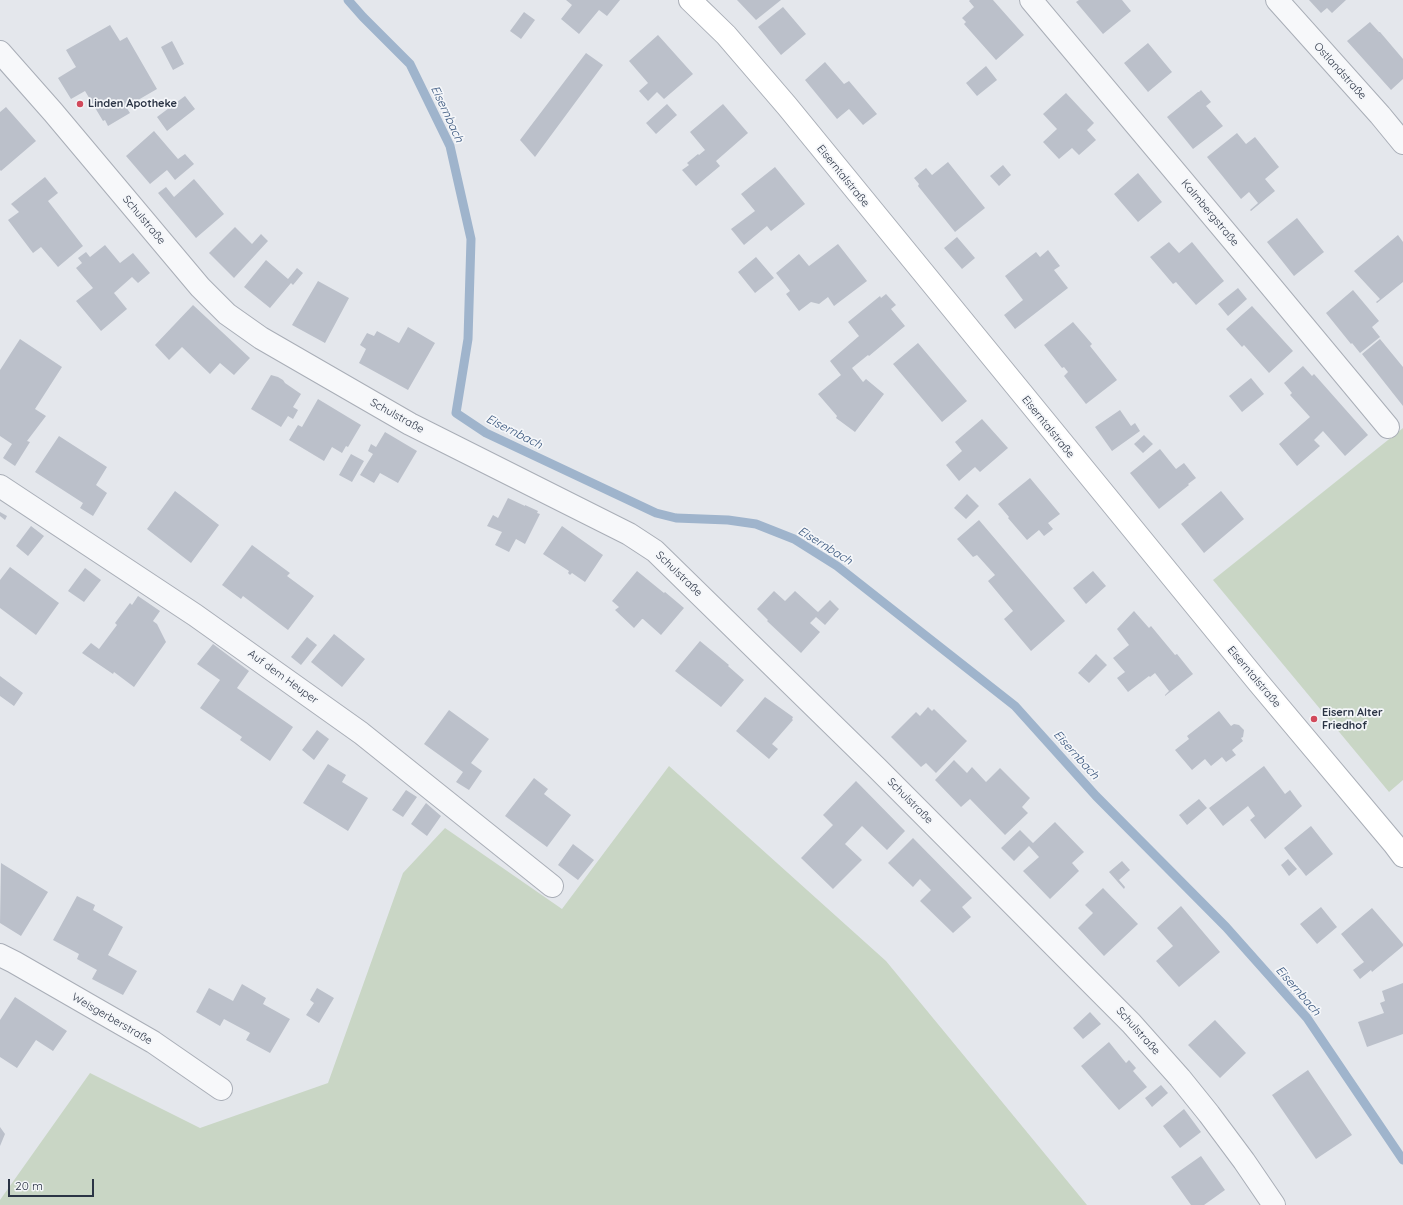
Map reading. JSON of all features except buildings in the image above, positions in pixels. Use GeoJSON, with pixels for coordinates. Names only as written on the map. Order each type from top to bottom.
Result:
{"type":"FeatureCollection","features":[{"type":"Feature","properties":{"kind":"main road","name":"Eiserntalstraße"},"geometry":{"type":"LineString","coordinates":[[690,0],[726,35],[792,113],[1258,682],[1403,856]]}},
{"type":"Feature","properties":{"kind":"street","name":"Kalmbergstraße"},"geometry":{"type":"LineString","coordinates":[[1031,0],[1235,242],[1388,427]]}},
{"type":"Feature","properties":{"kind":"street","name":"Ostlandstraße"},"geometry":{"type":"LineString","coordinates":[[1277,0],[1380,115],[1403,143]]}},
{"type":"Feature","properties":{"kind":"street","name":"Schulstraße"},"geometry":{"type":"LineString","coordinates":[[0,52],[53,112],[200,287],[227,314],[261,338],[410,424],[629,534],[655,551],[883,774],[1131,1023],[1180,1078],[1209,1114],[1274,1205]]}},
{"type":"Feature","properties":{"kind":"street","name":"Auf dem Heuper"},"geometry":{"type":"LineString","coordinates":[[0,486],[196,614],[361,733],[552,886]]}},
{"type":"Feature","properties":{"kind":"street","name":"Weisgerberstraße"},"geometry":{"type":"LineString","coordinates":[[0,955],[153,1042],[221,1089]]}},
{"type":"Feature","properties":{"kind":"green space"},"geometry":{"type":"Polygon","coordinates":[[[1403,428],[1403,780],[1389,792],[1213,580],[1403,428]]]}},
{"type":"Feature","properties":{"kind":"green space"},"geometry":{"type":"Polygon","coordinates":[[[669,766],[886,961],[1087,1205],[0,1205],[0,1200],[90,1073],[200,1128],[328,1083],[403,873],[445,828],[562,909],[669,766]]]}},
{"type":"Feature","properties":{"kind":"waterway","name":"Eisernbach"},"geometry":{"type":"LineString","coordinates":[[348,0],[410,64],[450,146],[471,239],[468,339],[456,413],[486,433],[656,513],[676,518],[728,520],[756,524],[794,539],[837,566],[1015,706],[1096,796],[1226,927],[1307,1018],[1403,1160]]}},
{"type":"Feature","properties":{"kind":"place","name":"Linden Apotheke"},"geometry":{"type":"Point","coordinates":[80,104]}},
{"type":"Feature","properties":{"kind":"place","name":"Eisern Alter Friedhof"},"geometry":{"type":"Point","coordinates":[1314,719]}}]}
